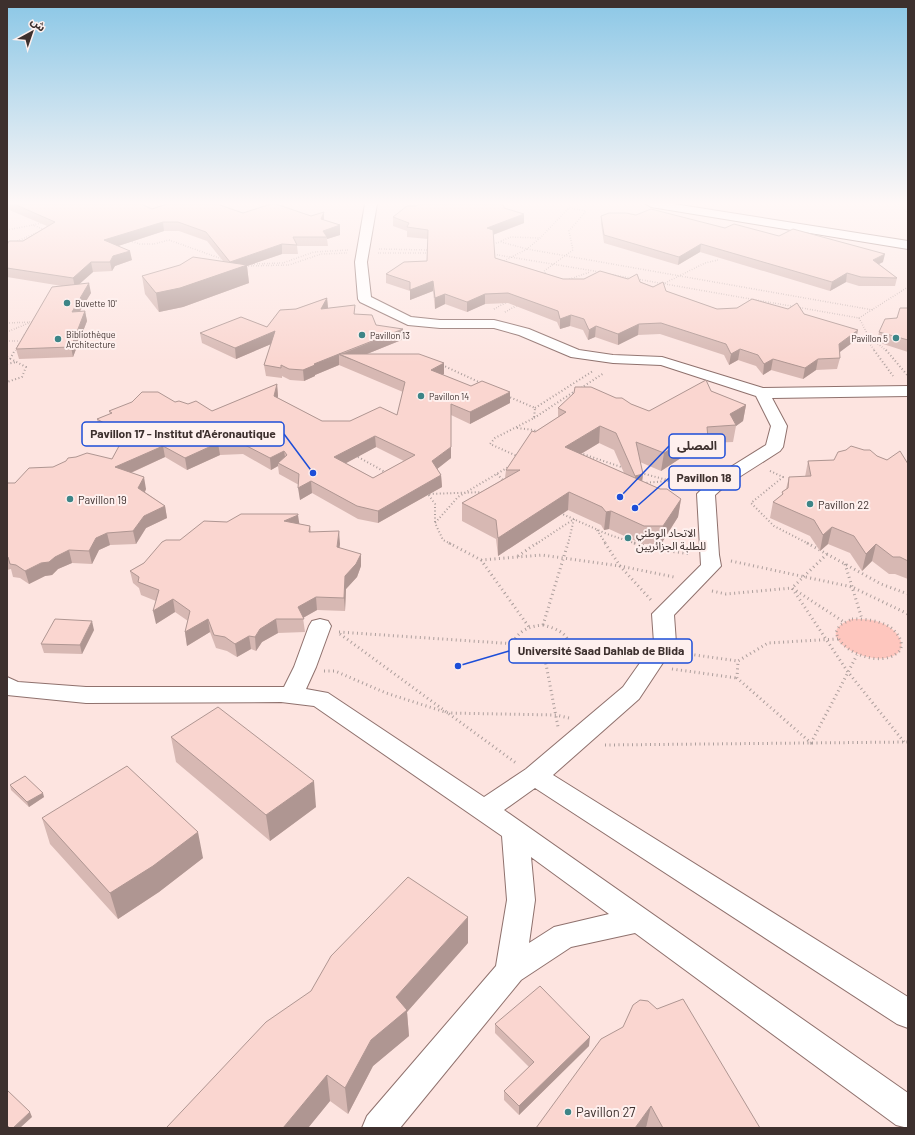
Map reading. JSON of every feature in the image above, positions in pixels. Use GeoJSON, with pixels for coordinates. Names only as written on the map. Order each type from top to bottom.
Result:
{"type":"FeatureCollection","features":[{"type":"Feature","properties":{"kind":"street"},"geometry":{"type":"LineString","coordinates":[[362,257],[361,262],[365,299],[408,320],[440,324],[494,324],[524,332],[576,354],[619,359],[662,361],[762,393],[906,391]]}},
{"type":"Feature","properties":{"kind":"street"},"geometry":{"type":"LineString","coordinates":[[485,810],[535,776],[631,693],[665,643],[663,614],[711,566],[709,555],[706,494],[719,482],[774,447],[779,426],[762,393]]}},
{"type":"Feature","properties":{"kind":"street"},"geometry":{"type":"LineString","coordinates":[[292,696],[305,667],[320,626]]}},
{"type":"Feature","properties":{"kind":"street"},"geometry":{"type":"LineString","coordinates":[[7,685],[13,689],[86,695],[281,694],[320,699],[515,831],[908,1113]]}},
{"type":"Feature","properties":{"kind":"street"},"geometry":{"type":"LineString","coordinates":[[535,776],[908,1014]]}},
{"type":"Feature","properties":{"kind":"street"},"geometry":{"type":"LineString","coordinates":[[510,970],[521,900],[515,831]]}},
{"type":"Feature","properties":{"kind":"street"},"geometry":{"type":"LineString","coordinates":[[379,1128],[510,970],[564,936],[639,920]]}},
{"type":"Feature","properties":{"kind":"path"},"geometry":{"type":"LineString","coordinates":[[216,257],[229,259]]}},
{"type":"Feature","properties":{"kind":"path"},"geometry":{"type":"LineString","coordinates":[[245,262],[250,264],[283,263],[300,257]]}},
{"type":"Feature","properties":{"kind":"path"},"geometry":{"type":"LineString","coordinates":[[500,263],[510,257],[859,318],[908,287]]}},
{"type":"Feature","properties":{"kind":"path"},"geometry":{"type":"LineString","coordinates":[[548,280],[544,271],[552,264],[564,257]]}},
{"type":"Feature","properties":{"kind":"path"},"geometry":{"type":"LineString","coordinates":[[572,257],[873,310]]}},
{"type":"Feature","properties":{"kind":"path"},"geometry":{"type":"LineString","coordinates":[[658,286],[705,263],[718,260]]}},
{"type":"Feature","properties":{"kind":"path"},"geometry":{"type":"LineString","coordinates":[[564,281],[592,271]]}},
{"type":"Feature","properties":{"kind":"path"},"geometry":{"type":"LineString","coordinates":[[859,318],[868,337],[869,343],[906,391]]}},
{"type":"Feature","properties":{"kind":"path"},"geometry":{"type":"LineString","coordinates":[[7,323],[32,322]]}},
{"type":"Feature","properties":{"kind":"path"},"geometry":{"type":"LineString","coordinates":[[7,332],[32,322]]}},
{"type":"Feature","properties":{"kind":"path"},"geometry":{"type":"LineString","coordinates":[[10,359],[32,322]]}},
{"type":"Feature","properties":{"kind":"path"},"geometry":{"type":"LineString","coordinates":[[868,337],[883,346],[908,376]]}},
{"type":"Feature","properties":{"kind":"path"},"geometry":{"type":"LineString","coordinates":[[7,341],[20,341]]}},
{"type":"Feature","properties":{"kind":"path"},"geometry":{"type":"LineString","coordinates":[[7,358],[26,367],[22,377],[7,382]]}},
{"type":"Feature","properties":{"kind":"path"},"geometry":{"type":"LineString","coordinates":[[535,408],[619,359]]}},
{"type":"Feature","properties":{"kind":"path"},"geometry":{"type":"LineString","coordinates":[[522,458],[490,444],[495,438],[534,418],[619,359]]}},
{"type":"Feature","properties":{"kind":"path"},"geometry":{"type":"LineString","coordinates":[[7,364],[16,362]]}},
{"type":"Feature","properties":{"kind":"path"},"geometry":{"type":"LineString","coordinates":[[442,365],[485,385]]}},
{"type":"Feature","properties":{"kind":"path"},"geometry":{"type":"LineString","coordinates":[[506,395],[535,408]]}},
{"type":"Feature","properties":{"kind":"path"},"geometry":{"type":"LineString","coordinates":[[534,418],[535,408]]}},
{"type":"Feature","properties":{"kind":"path"},"geometry":{"type":"LineString","coordinates":[[516,428],[534,430],[539,433]]}},
{"type":"Feature","properties":{"kind":"path"},"geometry":{"type":"LineString","coordinates":[[577,452],[625,469]]}},
{"type":"Feature","properties":{"kind":"path"},"geometry":{"type":"LineString","coordinates":[[358,457],[390,474]]}},
{"type":"Feature","properties":{"kind":"path"},"geometry":{"type":"LineString","coordinates":[[602,461],[607,466]]}},
{"type":"Feature","properties":{"kind":"path"},"geometry":{"type":"LineString","coordinates":[[435,523],[458,497],[516,462]]}},
{"type":"Feature","properties":{"kind":"path"},"geometry":{"type":"LineString","coordinates":[[751,462],[783,477],[751,503],[774,526],[845,563],[881,584],[908,594]]}},
{"type":"Feature","properties":{"kind":"path"},"geometry":{"type":"LineString","coordinates":[[640,473],[671,481]]}},
{"type":"Feature","properties":{"kind":"path"},"geometry":{"type":"LineString","coordinates":[[497,474],[507,485]]}},
{"type":"Feature","properties":{"kind":"path"},"geometry":{"type":"LineString","coordinates":[[636,483],[671,481],[719,482]]}},
{"type":"Feature","properties":{"kind":"path"},"geometry":{"type":"LineString","coordinates":[[489,492],[428,494],[435,504],[435,523],[443,540],[481,560],[529,627]]}},
{"type":"Feature","properties":{"kind":"path"},"geometry":{"type":"LineString","coordinates":[[560,513],[640,547],[674,553],[709,555],[744,565],[852,587],[908,614]]}},
{"type":"Feature","properties":{"kind":"path"},"geometry":{"type":"LineString","coordinates":[[517,557],[580,515]]}},
{"type":"Feature","properties":{"kind":"path"},"geometry":{"type":"LineString","coordinates":[[543,625],[564,558],[574,519]]}},
{"type":"Feature","properties":{"kind":"path"},"geometry":{"type":"LineString","coordinates":[[597,530],[620,566],[663,614]]}},
{"type":"Feature","properties":{"kind":"path"},"geometry":{"type":"LineString","coordinates":[[481,560],[542,555],[564,558],[620,566],[726,594],[792,588],[827,554]]}},
{"type":"Feature","properties":{"kind":"path"},"geometry":{"type":"LineString","coordinates":[[845,563],[862,619]]}},
{"type":"Feature","properties":{"kind":"path"},"geometry":{"type":"LineString","coordinates":[[792,588],[844,622]]}},
{"type":"Feature","properties":{"kind":"path"},"geometry":{"type":"LineString","coordinates":[[792,588],[848,672],[906,742]]}},
{"type":"Feature","properties":{"kind":"path"},"geometry":{"type":"LineString","coordinates":[[852,619],[862,619],[883,623],[892,629],[899,635],[902,642],[902,649],[897,654],[889,658],[879,659],[857,655],[844,647],[838,639],[836,631],[839,626],[852,619]]}},
{"type":"Feature","properties":{"kind":"path"},"geometry":{"type":"LineString","coordinates":[[543,625],[559,630],[567,639],[568,645],[566,650],[560,655],[545,659],[529,656],[523,653],[516,644],[515,639],[518,634],[529,627],[543,625]]}},
{"type":"Feature","properties":{"kind":"path"},"geometry":{"type":"LineString","coordinates":[[516,644],[337,632],[535,776]]}},
{"type":"Feature","properties":{"kind":"path"},"geometry":{"type":"LineString","coordinates":[[654,658],[738,661],[768,643],[838,639]]}},
{"type":"Feature","properties":{"kind":"path"},"geometry":{"type":"LineString","coordinates":[[568,645],[654,658],[737,678],[810,743]]}},
{"type":"Feature","properties":{"kind":"path"},"geometry":{"type":"LineString","coordinates":[[810,743],[857,655]]}},
{"type":"Feature","properties":{"kind":"path"},"geometry":{"type":"LineString","coordinates":[[545,659],[556,715],[567,748],[906,742]]}},
{"type":"Feature","properties":{"kind":"path"},"geometry":{"type":"LineString","coordinates":[[737,678],[738,661]]}},
{"type":"Feature","properties":{"kind":"path"},"geometry":{"type":"LineString","coordinates":[[305,667],[327,672],[335,671],[386,693],[448,713],[556,715],[595,724]]}},
{"type":"Feature","properties":{"kind":"shaded area"},"geometry":{"type":"Polygon","coordinates":[[[7,257],[908,257],[908,1128],[7,1128],[7,257]]]}},
{"type":"Feature","properties":{"kind":"shaded area"},"geometry":{"type":"Polygon","coordinates":[[[852,619],[874,621],[889,627],[899,637],[901,642],[899,652],[894,656],[875,658],[863,656],[843,646],[837,639],[836,632],[840,625],[852,619]]]}},
{"type":"Feature","properties":{"kind":"building"},"geometry":{"type":"Polygon","coordinates":[[[7,257],[113,257],[110,262],[91,262],[73,278],[7,268],[7,257]]]}},
{"type":"Feature","properties":{"kind":"building"},"geometry":{"type":"Polygon","coordinates":[[[193,257],[247,265],[180,288],[156,293],[142,276],[180,265],[193,257]]]}},
{"type":"Feature","properties":{"kind":"building"},"geometry":{"type":"Polygon","coordinates":[[[226,257],[245,257],[230,262],[226,257]]]}},
{"type":"Feature","properties":{"kind":"building"},"geometry":{"type":"Polygon","coordinates":[[[427,257],[495,257],[563,279],[584,279],[600,271],[628,279],[637,274],[640,282],[653,287],[663,282],[666,291],[717,309],[737,308],[752,299],[788,309],[797,303],[804,314],[858,330],[839,344],[840,358],[818,359],[805,368],[773,359],[764,364],[758,355],[740,349],[731,354],[726,344],[661,323],[639,324],[618,334],[596,326],[589,330],[584,319],[571,315],[560,319],[558,311],[508,293],[485,294],[467,302],[445,294],[435,298],[433,281],[410,290],[410,282],[386,274],[404,262],[427,261],[427,257]]]}},
{"type":"Feature","properties":{"kind":"building"},"geometry":{"type":"Polygon","coordinates":[[[746,257],[879,257],[873,260],[897,278],[861,277],[847,273],[832,282],[746,257]]]}},
{"type":"Feature","properties":{"kind":"building"},"geometry":{"type":"Polygon","coordinates":[[[89,283],[72,312],[85,311],[71,347],[16,349],[52,287],[89,283]]]}},
{"type":"Feature","properties":{"kind":"building"},"geometry":{"type":"Polygon","coordinates":[[[327,298],[321,309],[355,305],[354,314],[372,315],[376,325],[403,329],[314,364],[315,365],[303,370],[289,369],[281,365],[281,368],[264,365],[275,331],[235,348],[200,333],[241,317],[267,327],[280,310],[296,309],[327,298]]]}},
{"type":"Feature","properties":{"kind":"building"},"geometry":{"type":"Polygon","coordinates":[[[900,308],[908,308],[908,340],[879,332],[885,319],[897,318],[900,308]]]}},
{"type":"Feature","properties":{"kind":"building"},"geometry":{"type":"Polygon","coordinates":[[[339,354],[419,354],[444,363],[431,370],[471,386],[482,381],[510,392],[470,412],[451,404],[451,447],[432,461],[441,475],[378,511],[357,506],[311,481],[298,488],[299,474],[278,463],[287,455],[284,451],[270,458],[241,443],[218,443],[185,458],[163,446],[115,467],[144,477],[138,488],[165,506],[144,516],[133,531],[107,533],[96,538],[89,551],[69,550],[55,557],[49,562],[41,563],[25,571],[16,565],[10,564],[7,557],[7,483],[15,483],[29,468],[53,467],[66,461],[68,458],[87,453],[112,459],[125,435],[97,419],[112,413],[109,411],[132,402],[142,392],[158,392],[175,402],[179,401],[188,404],[196,401],[212,411],[277,384],[274,396],[322,421],[350,421],[380,407],[397,415],[405,382],[339,354]],[[375,436],[334,457],[373,478],[415,455],[375,436]]]}},
{"type":"Feature","properties":{"kind":"building"},"geometry":{"type":"Polygon","coordinates":[[[706,380],[711,391],[746,405],[730,414],[736,425],[707,427],[708,438],[686,439],[664,453],[636,442],[643,474],[635,476],[616,433],[600,426],[565,447],[660,489],[667,489],[681,499],[663,526],[644,526],[611,511],[606,512],[602,507],[569,492],[498,538],[496,520],[462,503],[520,470],[506,470],[532,431],[535,432],[566,412],[558,408],[574,393],[575,387],[591,387],[616,398],[622,398],[631,404],[649,411],[706,380]]]}},
{"type":"Feature","properties":{"kind":"building"},"geometry":{"type":"Polygon","coordinates":[[[851,446],[864,450],[870,450],[877,456],[887,460],[900,451],[908,464],[908,561],[900,557],[893,557],[876,544],[866,554],[854,536],[832,527],[823,535],[814,520],[773,502],[788,488],[789,477],[811,476],[808,461],[834,460],[838,452],[846,450],[851,446]]]}},
{"type":"Feature","properties":{"kind":"building"},"geometry":{"type":"Polygon","coordinates":[[[241,514],[298,514],[284,521],[310,526],[309,532],[339,531],[337,547],[361,554],[356,564],[345,576],[344,598],[316,597],[298,607],[304,619],[276,619],[260,629],[255,637],[249,636],[235,644],[225,637],[214,635],[208,619],[185,632],[190,611],[173,599],[153,611],[159,590],[138,582],[139,577],[130,571],[144,563],[162,542],[166,540],[180,540],[204,521],[227,522],[241,514]]]}},
{"type":"Feature","properties":{"kind":"building"},"geometry":{"type":"Polygon","coordinates":[[[55,619],[92,621],[80,645],[41,644],[55,619]]]}},
{"type":"Feature","properties":{"kind":"building"},"geometry":{"type":"Polygon","coordinates":[[[218,707],[314,781],[266,815],[171,737],[218,707]]]}},
{"type":"Feature","properties":{"kind":"building"},"geometry":{"type":"Polygon","coordinates":[[[127,766],[198,832],[153,866],[110,893],[42,818],[127,766]]]}},
{"type":"Feature","properties":{"kind":"building"},"geometry":{"type":"Polygon","coordinates":[[[25,776],[43,793],[27,802],[10,785],[25,776]]]}},
{"type":"Feature","properties":{"kind":"building"},"geometry":{"type":"Polygon","coordinates":[[[408,877],[468,917],[396,997],[407,1010],[371,1040],[345,1088],[327,1075],[283,1128],[168,1128],[167,1127],[266,1022],[311,991],[331,956],[408,877]]]}},
{"type":"Feature","properties":{"kind":"building"},"geometry":{"type":"Polygon","coordinates":[[[540,986],[590,1037],[519,1106],[504,1091],[534,1062],[495,1024],[540,986]]]}},
{"type":"Feature","properties":{"kind":"building"},"geometry":{"type":"Polygon","coordinates":[[[683,999],[760,1128],[663,1128],[651,1106],[635,1128],[536,1128],[601,1039],[623,1027],[633,1005],[640,1000],[648,1001],[657,1009],[683,999]]]}},
{"type":"Feature","properties":{"kind":"building"},"geometry":{"type":"Polygon","coordinates":[[[7,1090],[30,1112],[13,1128],[10,1128],[7,1125],[7,1090]]]}},
{"type":"Feature","properties":{"kind":"place","name":"Buvette 10'"},"geometry":{"type":"Point","coordinates":[67,303]}},
{"type":"Feature","properties":{"kind":"place","name":"Pavillon 13"},"geometry":{"type":"Point","coordinates":[362,335]}},
{"type":"Feature","properties":{"kind":"place","name":"Pavillon 5"},"geometry":{"type":"Point","coordinates":[896,338]}},
{"type":"Feature","properties":{"kind":"place","name":"Bibliothèque Architecture"},"geometry":{"type":"Point","coordinates":[58,339]}},
{"type":"Feature","properties":{"kind":"place","name":"Pavillon 14"},"geometry":{"type":"Point","coordinates":[421,396]}},
{"type":"Feature","properties":{"kind":"place","name":"Pavillon 17 - Institut d'Aéronautique"},"geometry":{"type":"Point","coordinates":[313,473]}},
{"type":"Feature","properties":{"kind":"place","name":"المصلى"},"geometry":{"type":"Point","coordinates":[620,497]}},
{"type":"Feature","properties":{"kind":"place","name":"Pavillon 19"},"geometry":{"type":"Point","coordinates":[70,499]}},
{"type":"Feature","properties":{"kind":"place","name":"Pavillon 22"},"geometry":{"type":"Point","coordinates":[810,504]}},
{"type":"Feature","properties":{"kind":"place","name":"Pavillon 18"},"geometry":{"type":"Point","coordinates":[635,508]}},
{"type":"Feature","properties":{"kind":"place","name":"الاتحاد الوطني للطلبة الجزائريين"},"geometry":{"type":"Point","coordinates":[628,538]}},
{"type":"Feature","properties":{"kind":"place","name":"Université Saad Dahlab de Blida"},"geometry":{"type":"Point","coordinates":[458,666]}},
{"type":"Feature","properties":{"kind":"place","name":"Pavillon 27"},"geometry":{"type":"Point","coordinates":[568,1112]}}]}
